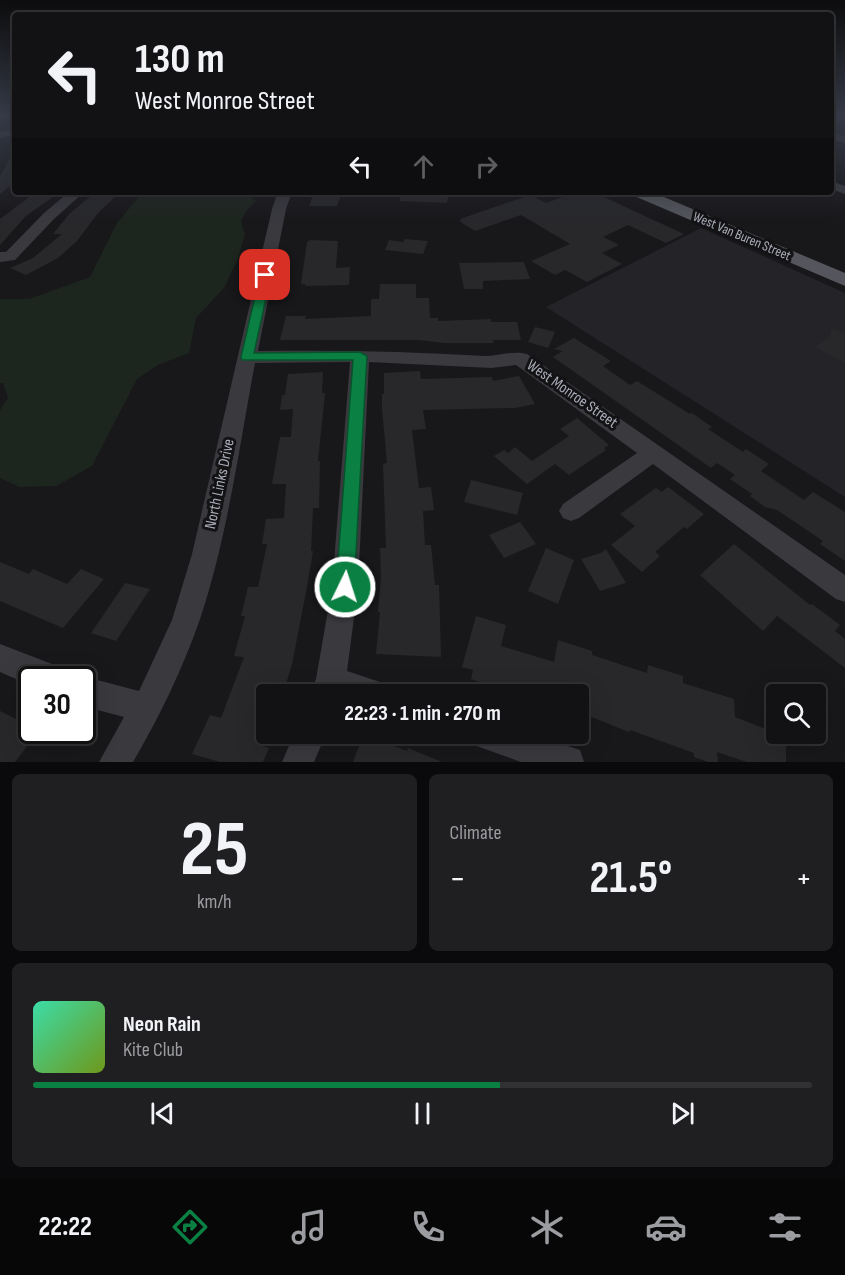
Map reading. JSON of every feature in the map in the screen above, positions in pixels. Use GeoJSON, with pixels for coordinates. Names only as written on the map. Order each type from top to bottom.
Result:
{"type":"FeatureCollection","features":[{"type":"Feature","properties":{"kind":"main road","name":"West Van Buren Street"},"geometry":{"type":"LineString","coordinates":[[645,195],[845,280]]}},
{"type":"Feature","properties":{"kind":"street"},"geometry":{"type":"LineString","coordinates":[[5,257],[74,195]]}},
{"type":"Feature","properties":{"kind":"street","name":"North Links Drive"},"geometry":{"type":"LineString","coordinates":[[115,762],[147,708],[185,622],[205,554],[279,209],[284,195]]}},
{"type":"Feature","properties":{"kind":"street"},"geometry":{"type":"LineString","coordinates":[[329,684],[345,587],[360,356]]}},
{"type":"Feature","properties":{"kind":"street","name":"West Monroe Street"},"geometry":{"type":"LineString","coordinates":[[247,357],[360,356],[491,362],[520,358],[845,590]]}},
{"type":"Feature","properties":{"kind":"street"},"geometry":{"type":"LineString","coordinates":[[571,511],[654,452]]}},
{"type":"Feature","properties":{"kind":"street"},"geometry":{"type":"LineString","coordinates":[[0,658],[20,666]]}},
{"type":"Feature","properties":{"kind":"street"},"geometry":{"type":"LineString","coordinates":[[96,695],[147,708]]}},
{"type":"Feature","properties":{"kind":"street"},"geometry":{"type":"LineString","coordinates":[[298,762],[306,744]]}},
{"type":"Feature","properties":{"kind":"street"},"geometry":{"type":"LineString","coordinates":[[515,744],[568,762]]}},
{"type":"Feature","properties":{"kind":"shaded area"},"geometry":{"type":"Polygon","coordinates":[[[140,195],[248,195],[256,201],[241,221],[245,234],[238,259],[224,288],[196,318],[189,353],[158,365],[137,379],[92,466],[56,486],[19,487],[0,478],[0,410],[8,398],[3,383],[0,383],[0,299],[29,299],[90,277],[117,223],[140,195]]]}},
{"type":"Feature","properties":{"kind":"shaded area"},"geometry":{"type":"Polygon","coordinates":[[[701,228],[845,293],[845,497],[546,307],[701,228]]]}},
{"type":"Feature","properties":{"kind":"building"},"geometry":{"type":"Polygon","coordinates":[[[12,155],[12,184],[0,194],[0,176],[12,155]]]}},
{"type":"Feature","properties":{"kind":"building"},"geometry":{"type":"Polygon","coordinates":[[[32,195],[56,195],[26,216],[0,245],[0,219],[32,195]]]}},
{"type":"Feature","properties":{"kind":"building"},"geometry":{"type":"Polygon","coordinates":[[[92,195],[117,195],[98,213],[77,241],[58,258],[26,275],[10,268],[33,258],[62,234],[53,234],[70,213],[92,195]]]}},
{"type":"Feature","properties":{"kind":"building"},"geometry":{"type":"Polygon","coordinates":[[[313,195],[341,195],[337,206],[309,206],[313,195]]]}},
{"type":"Feature","properties":{"kind":"building"},"geometry":{"type":"Polygon","coordinates":[[[400,195],[448,195],[447,203],[400,201],[400,195]]]}},
{"type":"Feature","properties":{"kind":"building"},"geometry":{"type":"Polygon","coordinates":[[[530,195],[546,203],[568,195],[600,195],[684,234],[666,243],[628,225],[603,237],[619,245],[602,253],[622,264],[587,282],[565,270],[555,275],[531,261],[570,244],[521,215],[475,231],[459,221],[530,195]]]}},
{"type":"Feature","properties":{"kind":"building"},"geometry":{"type":"Polygon","coordinates":[[[405,239],[428,241],[423,254],[385,250],[389,240],[403,242],[405,239]]]}},
{"type":"Feature","properties":{"kind":"building"},"geometry":{"type":"Polygon","coordinates":[[[311,240],[338,241],[336,268],[350,267],[349,285],[305,286],[306,284],[301,284],[307,242],[311,240]]]}},
{"type":"Feature","properties":{"kind":"building"},"geometry":{"type":"Polygon","coordinates":[[[524,262],[530,279],[483,281],[483,289],[464,289],[459,263],[524,262]]]}},
{"type":"Feature","properties":{"kind":"building"},"geometry":{"type":"Polygon","coordinates":[[[380,284],[416,284],[416,298],[429,298],[430,318],[438,318],[438,321],[491,319],[491,322],[517,322],[521,340],[493,340],[494,343],[444,343],[419,340],[280,340],[286,316],[306,316],[305,319],[371,316],[371,299],[379,299],[380,284]]]}},
{"type":"Feature","properties":{"kind":"building"},"geometry":{"type":"Polygon","coordinates":[[[535,327],[555,332],[548,348],[528,342],[535,327]]]}},
{"type":"Feature","properties":{"kind":"building"},"geometry":{"type":"Polygon","coordinates":[[[831,329],[845,333],[845,363],[815,347],[830,336],[831,329]]]}},
{"type":"Feature","properties":{"kind":"building"},"geometry":{"type":"Polygon","coordinates":[[[574,338],[611,361],[603,366],[630,385],[637,381],[690,414],[692,413],[712,427],[708,429],[743,452],[746,449],[769,464],[761,471],[804,500],[813,492],[845,512],[845,561],[820,544],[823,541],[777,510],[765,507],[750,496],[752,494],[730,479],[735,475],[717,463],[711,468],[553,357],[563,351],[554,349],[574,338]]]}},
{"type":"Feature","properties":{"kind":"building"},"geometry":{"type":"Polygon","coordinates":[[[420,371],[421,379],[492,377],[493,381],[519,376],[535,404],[515,408],[423,410],[426,429],[412,430],[419,488],[431,487],[434,510],[423,511],[425,545],[431,545],[435,585],[439,585],[441,657],[376,654],[380,612],[378,612],[381,576],[380,548],[386,548],[383,464],[387,463],[382,409],[384,373],[420,371]]]}},
{"type":"Feature","properties":{"kind":"building"},"geometry":{"type":"Polygon","coordinates":[[[323,372],[322,393],[325,393],[318,461],[320,461],[319,508],[313,508],[311,551],[313,551],[307,587],[286,684],[256,684],[256,744],[269,748],[263,762],[220,762],[192,754],[210,715],[221,718],[244,657],[234,656],[245,616],[241,616],[248,587],[258,587],[267,544],[262,544],[266,519],[284,518],[286,484],[272,484],[280,437],[291,437],[293,409],[280,410],[288,374],[323,372]]]}},
{"type":"Feature","properties":{"kind":"building"},"geometry":{"type":"Polygon","coordinates":[[[577,418],[609,445],[604,448],[606,450],[569,475],[555,464],[527,484],[494,456],[504,450],[508,453],[515,447],[532,461],[569,436],[560,429],[577,418]]]}},
{"type":"Feature","properties":{"kind":"building"},"geometry":{"type":"Polygon","coordinates":[[[471,480],[523,493],[517,515],[464,502],[471,480]]]}},
{"type":"Feature","properties":{"kind":"building"},"geometry":{"type":"Polygon","coordinates":[[[668,487],[704,514],[687,529],[684,527],[655,552],[660,556],[642,572],[611,545],[635,526],[620,514],[656,488],[662,492],[668,487]]]}},
{"type":"Feature","properties":{"kind":"building"},"geometry":{"type":"Polygon","coordinates":[[[520,522],[536,544],[504,558],[489,535],[520,522]]]}},
{"type":"Feature","properties":{"kind":"building"},"geometry":{"type":"Polygon","coordinates":[[[734,544],[810,605],[812,604],[840,625],[835,631],[845,639],[845,668],[777,616],[763,631],[700,575],[734,544]]]}},
{"type":"Feature","properties":{"kind":"building"},"geometry":{"type":"Polygon","coordinates":[[[546,548],[574,560],[558,604],[528,591],[546,548]]]}},
{"type":"Feature","properties":{"kind":"building"},"geometry":{"type":"Polygon","coordinates":[[[606,549],[626,583],[600,591],[581,559],[601,553],[606,549]]]}},
{"type":"Feature","properties":{"kind":"building"},"geometry":{"type":"Polygon","coordinates":[[[0,562],[29,574],[33,569],[67,584],[81,569],[104,579],[63,628],[0,601],[0,562]]]}},
{"type":"Feature","properties":{"kind":"building"},"geometry":{"type":"Polygon","coordinates":[[[125,583],[150,589],[116,641],[91,633],[125,583]]]}},
{"type":"Feature","properties":{"kind":"building"},"geometry":{"type":"Polygon","coordinates":[[[476,616],[506,625],[501,646],[554,662],[558,640],[592,651],[592,655],[647,673],[648,665],[683,676],[683,683],[734,699],[735,717],[766,729],[766,744],[786,744],[786,762],[747,762],[717,752],[718,762],[708,762],[694,757],[694,753],[589,716],[589,684],[486,684],[471,679],[473,670],[462,667],[476,616]]]}},
{"type":"Feature","properties":{"kind":"building"},"geometry":{"type":"Polygon","coordinates":[[[0,711],[18,720],[18,744],[29,744],[15,762],[0,762],[0,711]]]}},
{"type":"Feature","properties":{"kind":"building"},"geometry":{"type":"Polygon","coordinates":[[[360,744],[388,744],[407,751],[408,748],[442,762],[353,762],[360,744]]]}},
{"type":"Feature","properties":{"kind":"route"},"geometry":{"type":"LineString","coordinates":[[265,275],[247,357],[360,356],[345,587]]}}]}
